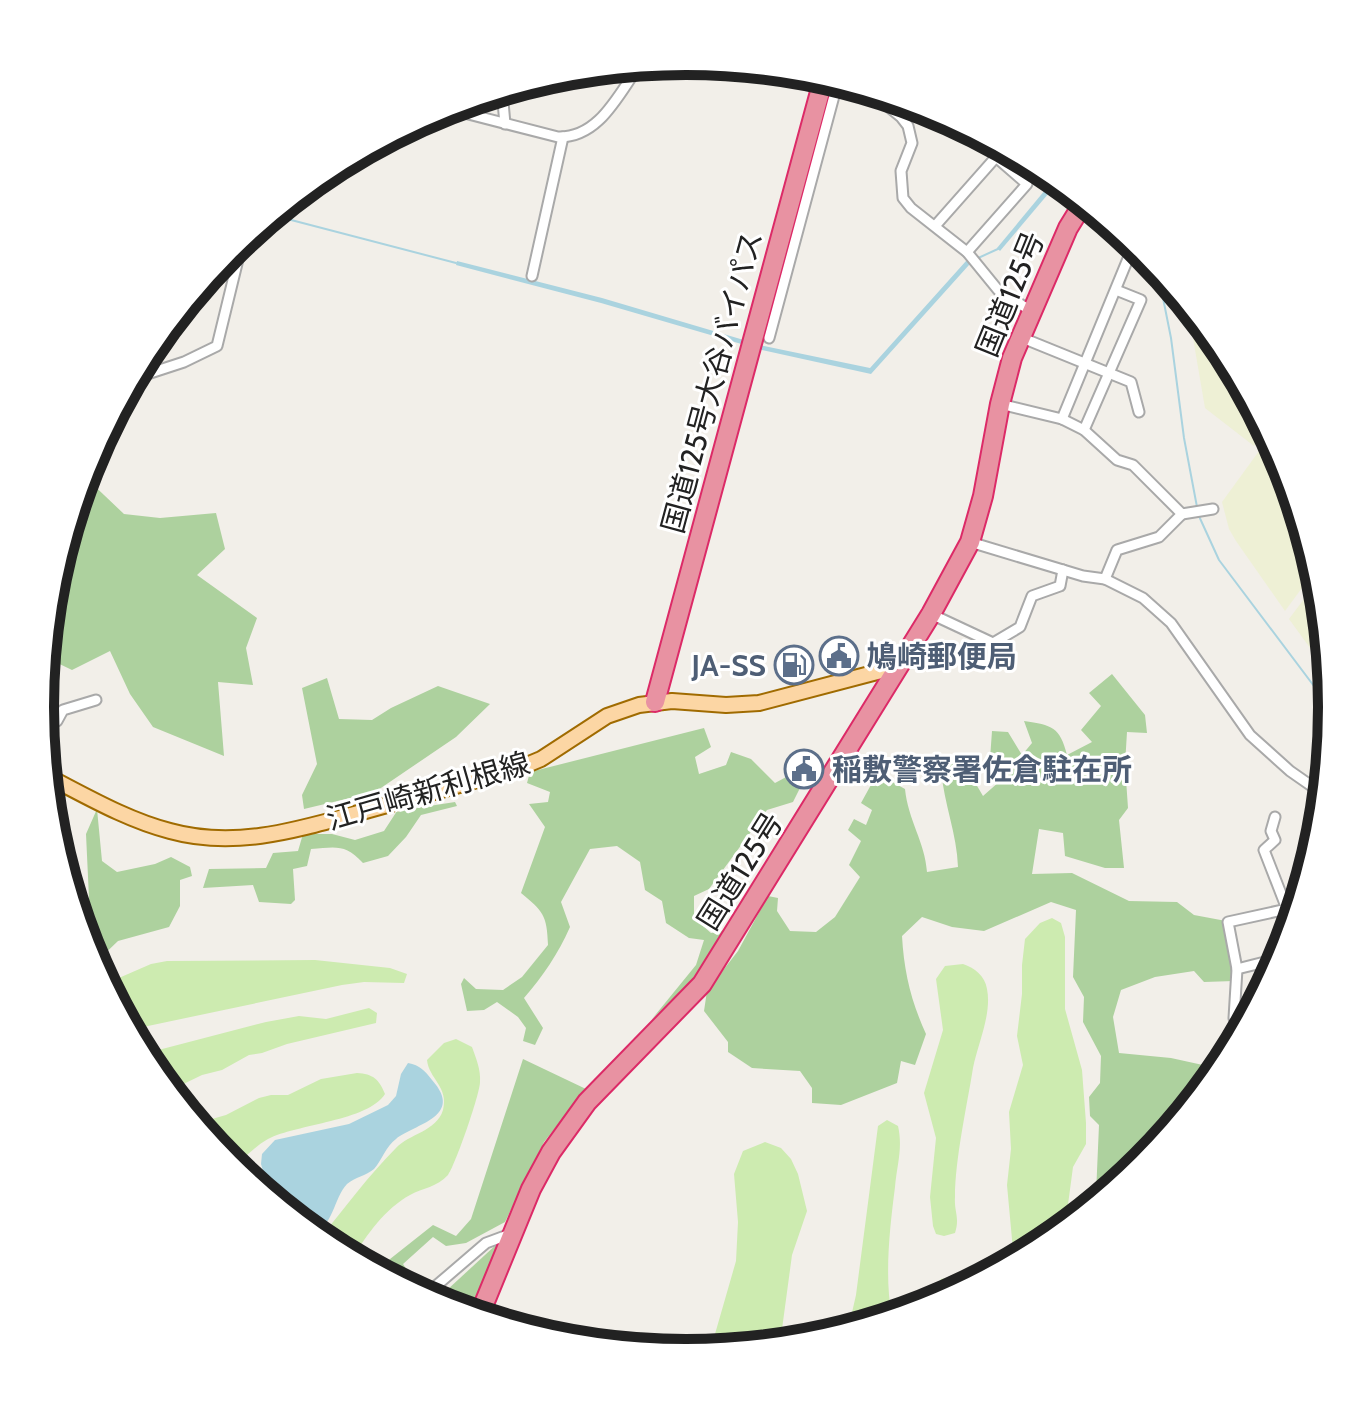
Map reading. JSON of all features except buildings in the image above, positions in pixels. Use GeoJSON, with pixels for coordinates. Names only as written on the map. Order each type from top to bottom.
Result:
{"type":"FeatureCollection","features":[{"type":"Feature","properties":{"kind":"highway","name":"国道125号大谷バイパス"},"geometry":{"type":"LineString","coordinates":[[655,702],[821,90]]}},
{"type":"Feature","properties":{"kind":"highway","name":"国道125号"},"geometry":{"type":"LineString","coordinates":[[483,1305],[531,1189],[567,1128],[587,1102],[702,984],[931,614],[970,542],[983,496],[1000,404],[1020,337],[1078,212]]}},
{"type":"Feature","properties":{"kind":"main road","name":"江戸崎新利根線"},"geometry":{"type":"LineString","coordinates":[[58,782],[169,831],[213,839],[259,837],[517,769],[541,759],[607,716],[639,705],[672,701],[726,705],[759,703],[900,666]]}},
{"type":"Feature","properties":{"kind":"street"},"geometry":{"type":"LineString","coordinates":[[468,114],[573,137],[593,126],[630,77]]}},
{"type":"Feature","properties":{"kind":"street"},"geometry":{"type":"LineString","coordinates":[[769,338],[835,93]]}},
{"type":"Feature","properties":{"kind":"street"},"geometry":{"type":"LineString","coordinates":[[503,103],[505,124]]}},
{"type":"Feature","properties":{"kind":"street"},"geometry":{"type":"LineString","coordinates":[[893,110],[908,126],[912,143],[901,171],[903,198],[911,208],[967,252],[998,290],[1031,311]]}},
{"type":"Feature","properties":{"kind":"street"},"geometry":{"type":"LineString","coordinates":[[532,276],[563,137]]}},
{"type":"Feature","properties":{"kind":"street"},"geometry":{"type":"LineString","coordinates":[[935,226],[996,157],[1027,184],[967,252]]}},
{"type":"Feature","properties":{"kind":"street"},"geometry":{"type":"LineString","coordinates":[[1062,419],[1129,256]]}},
{"type":"Feature","properties":{"kind":"street"},"geometry":{"type":"LineString","coordinates":[[150,373],[184,362],[217,346],[238,262]]}},
{"type":"Feature","properties":{"kind":"street"},"geometry":{"type":"LineString","coordinates":[[1084,430],[1141,300],[1116,290]]}},
{"type":"Feature","properties":{"kind":"street"},"geometry":{"type":"LineString","coordinates":[[1020,337],[1131,382],[1139,412]]}},
{"type":"Feature","properties":{"kind":"street"},"geometry":{"type":"LineString","coordinates":[[1000,404],[1062,419],[1084,430],[1117,460],[1133,465],[1182,514]]}},
{"type":"Feature","properties":{"kind":"street"},"geometry":{"type":"LineString","coordinates":[[1105,579],[1117,550],[1159,537],[1182,514],[1213,509]]}},
{"type":"Feature","properties":{"kind":"street"},"geometry":{"type":"LineString","coordinates":[[970,542],[1083,576],[1105,579],[1143,598],[1171,623],[1250,735],[1313,787]]}},
{"type":"Feature","properties":{"kind":"street"},"geometry":{"type":"LineString","coordinates":[[931,614],[993,643],[1020,627],[1032,596],[1060,586],[1063,570]]}},
{"type":"Feature","properties":{"kind":"street"},"geometry":{"type":"LineString","coordinates":[[54,721],[63,710],[96,700]]}},
{"type":"Feature","properties":{"kind":"street"},"geometry":{"type":"LineString","coordinates":[[1275,817],[1271,831],[1275,840],[1264,850],[1286,902]]}},
{"type":"Feature","properties":{"kind":"street"},"geometry":{"type":"LineString","coordinates":[[1235,1019],[1237,969],[1228,922],[1282,914]]}},
{"type":"Feature","properties":{"kind":"street"},"geometry":{"type":"LineString","coordinates":[[1237,969],[1264,962]]}},
{"type":"Feature","properties":{"kind":"street"},"geometry":{"type":"LineString","coordinates":[[437,1285],[486,1243],[513,1233]]}},
{"type":"Feature","properties":{"kind":"green space"},"geometry":{"type":"Polygon","coordinates":[[[1195,334],[1233,391],[1259,439],[1254,446],[1205,408],[1193,338],[1195,334]]]}},
{"type":"Feature","properties":{"kind":"green space"},"geometry":{"type":"Polygon","coordinates":[[[1262,447],[1284,504],[1306,583],[1285,611],[1229,529],[1222,502],[1262,447]]]}},
{"type":"Feature","properties":{"kind":"green space"},"geometry":{"type":"Polygon","coordinates":[[[94,486],[124,514],[160,518],[216,513],[225,549],[197,575],[257,618],[246,648],[253,685],[218,682],[224,756],[153,727],[130,694],[110,651],[72,670],[55,662],[59,625],[76,543],[94,486]]]}},
{"type":"Feature","properties":{"kind":"green space"},"geometry":{"type":"Polygon","coordinates":[[[1308,594],[1316,656],[1289,619],[1308,594]]]}},
{"type":"Feature","properties":{"kind":"green space"},"geometry":{"type":"Polygon","coordinates":[[[1112,674],[1145,715],[1147,733],[1127,732],[1125,765],[1128,808],[1119,820],[1124,868],[1105,868],[1065,856],[1063,833],[1039,829],[1032,874],[1072,873],[1129,901],[1177,902],[1194,915],[1226,921],[1234,981],[1204,982],[1194,971],[1155,977],[1121,990],[1113,1017],[1119,1053],[1171,1058],[1206,1066],[1161,1124],[1133,1154],[1096,1187],[1099,1125],[1090,1116],[1089,1097],[1100,1083],[1101,1056],[1083,1022],[1084,997],[1073,977],[1076,910],[1051,902],[984,931],[952,927],[922,917],[902,936],[909,986],[926,1034],[915,1065],[901,1061],[897,1083],[841,1105],[812,1103],[812,1088],[800,1071],[752,1068],[728,1052],[728,1042],[704,1011],[707,991],[738,951],[768,896],[778,898],[777,911],[790,931],[816,932],[835,917],[860,877],[849,865],[861,841],[848,830],[854,819],[866,825],[872,810],[861,803],[872,783],[885,778],[905,789],[927,872],[958,867],[941,770],[951,760],[963,762],[983,796],[1000,781],[990,759],[992,731],[1008,732],[1022,755],[1032,743],[1024,721],[1053,729],[1061,738],[1067,755],[1092,742],[1081,730],[1101,706],[1089,693],[1112,674]]]}},
{"type":"Feature","properties":{"kind":"green space"},"geometry":{"type":"Polygon","coordinates":[[[327,678],[339,719],[372,720],[438,686],[490,704],[456,737],[375,792],[304,809],[302,795],[317,764],[302,688],[327,678]]]}},
{"type":"Feature","properties":{"kind":"green space"},"geometry":{"type":"Polygon","coordinates":[[[704,728],[711,747],[695,757],[699,774],[726,765],[731,752],[751,759],[775,783],[790,775],[803,782],[793,802],[767,810],[709,889],[694,896],[694,918],[711,933],[725,930],[704,967],[652,1019],[696,965],[704,940],[689,938],[666,923],[662,901],[645,890],[640,862],[617,846],[590,849],[561,902],[570,927],[550,964],[524,998],[543,1028],[535,1045],[523,1041],[526,1028],[518,1017],[497,1002],[484,1010],[467,1011],[461,984],[464,978],[476,989],[503,990],[522,977],[548,945],[542,914],[521,893],[545,827],[529,804],[548,802],[550,792],[527,783],[530,772],[704,728]]]}},
{"type":"Feature","properties":{"kind":"green space"},"geometry":{"type":"Polygon","coordinates":[[[455,802],[457,806],[421,815],[388,856],[363,863],[340,848],[311,849],[307,866],[293,869],[295,900],[291,904],[259,902],[253,885],[203,888],[209,869],[266,868],[273,853],[298,851],[303,834],[332,834],[355,840],[384,831],[397,811],[455,802]]]}},
{"type":"Feature","properties":{"kind":"green space"},"geometry":{"type":"Polygon","coordinates":[[[97,809],[102,861],[117,872],[155,864],[171,857],[190,867],[192,876],[180,880],[180,906],[169,927],[118,941],[104,954],[88,910],[86,834],[97,809]]]}},
{"type":"Feature","properties":{"kind":"green space"},"geometry":{"type":"Polygon","coordinates":[[[1052,918],[1061,923],[1065,937],[1065,1009],[1082,1070],[1086,1144],[1073,1167],[1067,1211],[1013,1247],[1007,1185],[1011,1149],[1009,1112],[1023,1065],[1017,1036],[1025,939],[1040,923],[1052,918]]]}},
{"type":"Feature","properties":{"kind":"green space"},"geometry":{"type":"Polygon","coordinates":[[[315,960],[390,968],[407,974],[404,983],[342,985],[142,1027],[116,979],[151,964],[167,961],[315,960]]]}},
{"type":"Feature","properties":{"kind":"green space"},"geometry":{"type":"Polygon","coordinates":[[[963,964],[982,976],[987,989],[988,1008],[973,1068],[959,1150],[955,1233],[944,1236],[936,1234],[933,1226],[930,1197],[936,1138],[924,1093],[943,1030],[936,979],[945,966],[963,964]]]}},
{"type":"Feature","properties":{"kind":"green space"},"geometry":{"type":"Polygon","coordinates":[[[369,1008],[377,1013],[376,1023],[249,1055],[222,1070],[180,1085],[156,1051],[266,1022],[299,1016],[326,1019],[369,1008]]]}},
{"type":"Feature","properties":{"kind":"green space"},"geometry":{"type":"Polygon","coordinates":[[[456,1039],[472,1047],[479,1069],[479,1089],[461,1145],[448,1175],[393,1207],[370,1231],[360,1247],[329,1227],[396,1148],[429,1128],[440,1117],[443,1095],[427,1060],[444,1043],[456,1039]]]}},
{"type":"Feature","properties":{"kind":"green space"},"geometry":{"type":"Polygon","coordinates":[[[523,1059],[586,1089],[544,1142],[505,1222],[466,1243],[446,1246],[433,1237],[403,1264],[411,1276],[385,1263],[433,1225],[456,1236],[471,1219],[523,1059]]]}},
{"type":"Feature","properties":{"kind":"green space"},"geometry":{"type":"Polygon","coordinates":[[[357,1073],[367,1075],[375,1078],[385,1094],[364,1110],[268,1139],[243,1158],[207,1118],[226,1115],[259,1098],[288,1095],[321,1079],[357,1073]]]}},
{"type":"Feature","properties":{"kind":"green space"},"geometry":{"type":"Polygon","coordinates":[[[887,1120],[898,1126],[900,1142],[889,1252],[890,1304],[851,1317],[856,1295],[878,1126],[887,1120]]]}},
{"type":"Feature","properties":{"kind":"green space"},"geometry":{"type":"Polygon","coordinates":[[[765,1142],[781,1148],[798,1174],[807,1211],[792,1255],[782,1332],[714,1338],[736,1261],[738,1222],[734,1174],[743,1151],[765,1142]]]}},
{"type":"Feature","properties":{"kind":"green space"},"geometry":{"type":"Polygon","coordinates":[[[498,1243],[476,1303],[445,1291],[498,1243]]]}},
{"type":"Feature","properties":{"kind":"green space"},"geometry":{"type":"Polygon","coordinates":[[[957,1276],[959,1277],[935,1288],[941,1279],[957,1276]]]}},
{"type":"Feature","properties":{"kind":"water"},"geometry":{"type":"Polygon","coordinates":[[[1046,189],[1050,191],[1000,251],[997,248],[1046,189]]]}},
{"type":"Feature","properties":{"kind":"water"},"geometry":{"type":"Polygon","coordinates":[[[978,256],[979,260],[969,265],[871,374],[762,350],[456,265],[457,261],[602,298],[764,346],[870,368],[966,261],[978,256]]]}},
{"type":"Feature","properties":{"kind":"water"},"geometry":{"type":"Polygon","coordinates":[[[408,1063],[424,1071],[441,1093],[443,1103],[440,1111],[396,1139],[374,1169],[347,1184],[324,1225],[265,1179],[262,1154],[275,1140],[349,1124],[388,1105],[396,1096],[401,1074],[408,1063]]]}},
{"type":"Feature","properties":{"kind":"waterway"},"geometry":{"type":"LineString","coordinates":[[286,219],[456,263]]}},
{"type":"Feature","properties":{"kind":"waterway"},"geometry":{"type":"LineString","coordinates":[[976,259],[1000,248]]}},
{"type":"Feature","properties":{"kind":"waterway"},"geometry":{"type":"LineString","coordinates":[[1162,291],[1197,507]]}},
{"type":"Feature","properties":{"kind":"waterway"},"geometry":{"type":"LineString","coordinates":[[1198,514],[1219,560],[1318,691]]}},
{"type":"Feature","properties":{"kind":"place","name":"鳩崎郵便局"},"geometry":{"type":"Point","coordinates":[839,656]}},
{"type":"Feature","properties":{"kind":"place","name":"JA-SS"},"geometry":{"type":"Point","coordinates":[794,665]}},
{"type":"Feature","properties":{"kind":"place","name":"稲敷警察署佐倉駐在所"},"geometry":{"type":"Point","coordinates":[804,769]}}]}
